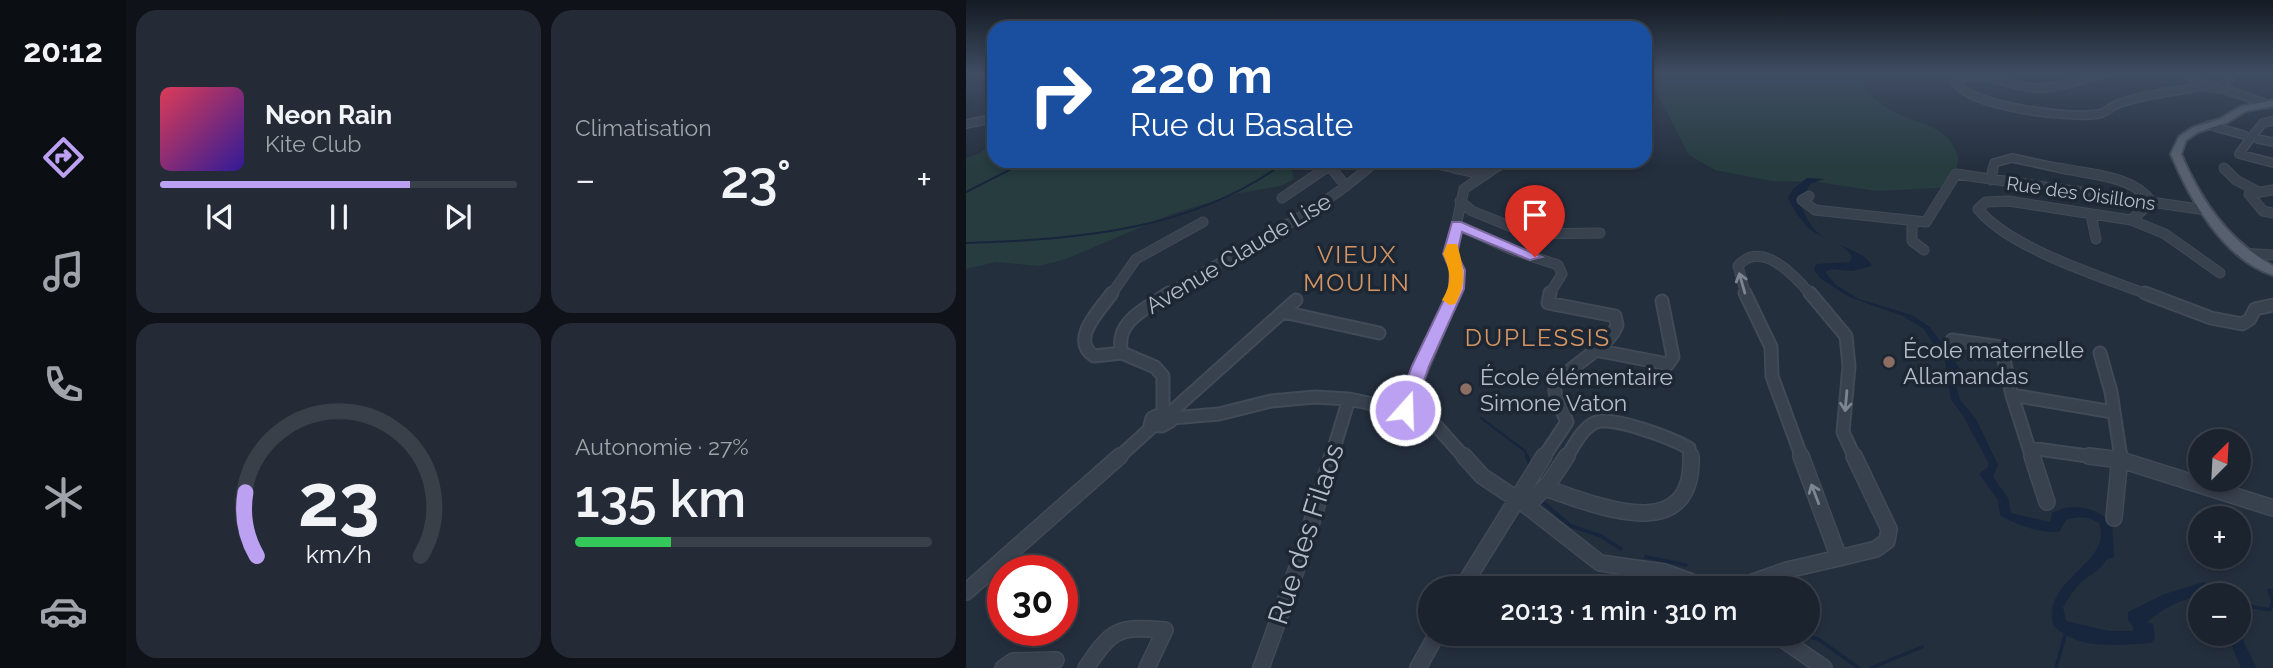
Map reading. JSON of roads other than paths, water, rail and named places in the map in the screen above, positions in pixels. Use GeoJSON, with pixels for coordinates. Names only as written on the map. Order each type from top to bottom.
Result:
{"type":"FeatureCollection","features":[{"type":"Feature","properties":{"kind":"main road"},"geometry":{"type":"LineString","coordinates":[[2268,104],[2243,109],[2182,139],[2176,154],[2183,173],[2206,210],[2241,253],[2273,271]]}},
{"type":"Feature","properties":{"kind":"street"},"geometry":{"type":"LineString","coordinates":[[2010,104],[2052,114],[2102,114],[2117,104]]}},
{"type":"Feature","properties":{"kind":"street"},"geometry":{"type":"LineString","coordinates":[[966,124],[987,120]]}},
{"type":"Feature","properties":{"kind":"street"},"geometry":{"type":"LineString","coordinates":[[2273,121],[2263,123],[2239,154],[2273,163]]}},
{"type":"Feature","properties":{"kind":"street"},"geometry":{"type":"LineString","coordinates":[[2208,125],[2273,142]]}},
{"type":"Feature","properties":{"kind":"street"},"geometry":{"type":"LineString","coordinates":[[1990,180],[1997,161],[2018,158],[2130,183],[2143,190],[2152,202],[2131,220]]}},
{"type":"Feature","properties":{"kind":"street"},"geometry":{"type":"LineString","coordinates":[[1282,198],[1321,168]]}},
{"type":"Feature","properties":{"kind":"street"},"geometry":{"type":"LineString","coordinates":[[1332,168],[1345,181],[1346,187]]}},
{"type":"Feature","properties":{"kind":"street","name":"Avenue Claude Lise"},"geometry":{"type":"LineString","coordinates":[[1122,352],[1118,340],[1123,328],[1136,315],[1177,286],[1312,211],[1369,168]]}},
{"type":"Feature","properties":{"kind":"street"},"geometry":{"type":"LineString","coordinates":[[1454,168],[1482,174]]}},
{"type":"Feature","properties":{"kind":"street"},"geometry":{"type":"LineString","coordinates":[[1405,410],[1421,366],[1456,289],[1458,270],[1450,254],[1464,189],[1482,174],[1495,168]]}},
{"type":"Feature","properties":{"kind":"street"},"geometry":{"type":"LineString","coordinates":[[2224,168],[2236,180],[2257,191]]}},
{"type":"Feature","properties":{"kind":"street","name":"Rue des Oisillons"},"geometry":{"type":"LineString","coordinates":[[1916,222],[1930,221],[1956,174],[2206,210]]}},
{"type":"Feature","properties":{"kind":"street"},"geometry":{"type":"LineString","coordinates":[[2273,190],[2249,194],[2263,211],[2273,213]]}},
{"type":"Feature","properties":{"kind":"street"},"geometry":{"type":"LineString","coordinates":[[1809,196],[1802,200],[1805,206],[1815,211],[1916,222]]}},
{"type":"Feature","properties":{"kind":"street"},"geometry":{"type":"LineString","coordinates":[[2220,273],[2165,234],[2131,220],[1999,200],[1982,204],[1978,212],[1985,222],[2022,244],[2211,318],[2242,324],[2250,319],[2255,309],[2273,305]]}},
{"type":"Feature","properties":{"kind":"street"},"geometry":{"type":"LineString","coordinates":[[1460,201],[1472,211],[1525,233],[1600,233]]}},
{"type":"Feature","properties":{"kind":"street"},"geometry":{"type":"LineString","coordinates":[[2091,215],[2096,239]]}},
{"type":"Feature","properties":{"kind":"street"},"geometry":{"type":"LineString","coordinates":[[1168,415],[1165,377],[1159,368],[1122,352],[1100,359],[1093,356],[1084,343],[1084,331],[1136,259],[1203,222]]}},
{"type":"Feature","properties":{"kind":"street"},"geometry":{"type":"LineString","coordinates":[[1916,222],[1912,226],[1912,241],[1924,250]]}},
{"type":"Feature","properties":{"kind":"street"},"geometry":{"type":"LineString","coordinates":[[1457,225],[1512,250],[1558,265],[1562,274],[1548,298],[1548,303],[1615,316],[1619,323],[1619,328],[1600,351],[1557,379],[1554,389],[1567,422],[1521,502],[1470,576]]}},
{"type":"Feature","properties":{"kind":"street"},"geometry":{"type":"LineString","coordinates":[[2241,253],[2273,255]]}},
{"type":"Feature","properties":{"kind":"street"},"geometry":{"type":"LineString","coordinates":[[1770,576],[1877,549],[1887,541],[1889,529],[1843,432],[1849,366],[1846,336],[1791,271],[1769,258],[1755,256],[1743,260],[1738,266],[1739,279],[1770,340],[1776,359],[1772,376],[1839,558]]}},
{"type":"Feature","properties":{"kind":"street"},"geometry":{"type":"LineString","coordinates":[[1168,415],[1296,300]]}},
{"type":"Feature","properties":{"kind":"street"},"geometry":{"type":"LineString","coordinates":[[1600,351],[1668,364],[1673,357],[1662,301]]}},
{"type":"Feature","properties":{"kind":"street"},"geometry":{"type":"LineString","coordinates":[[1283,312],[1379,333]]}},
{"type":"Feature","properties":{"kind":"street"},"geometry":{"type":"LineString","coordinates":[[1952,340],[2001,347],[2012,395],[2047,502]]}},
{"type":"Feature","properties":{"kind":"street"},"geometry":{"type":"LineString","coordinates":[[2100,353],[2121,460],[2114,518]]}},
{"type":"Feature","properties":{"kind":"street"},"geometry":{"type":"LineString","coordinates":[[2012,395],[2113,412]]}},
{"type":"Feature","properties":{"kind":"street"},"geometry":{"type":"LineString","coordinates":[[966,592],[1152,427],[1150,421],[1168,415],[1219,414],[1271,401],[1349,399],[1427,417],[1474,468],[1600,563],[1675,576]]}},
{"type":"Feature","properties":{"kind":"street","name":"Rue des Filaos"},"geometry":{"type":"LineString","coordinates":[[1261,668],[1302,554],[1349,399]]}},
{"type":"Feature","properties":{"kind":"street"},"geometry":{"type":"LineString","coordinates":[[1521,502],[1545,488],[1584,430],[1596,421],[1610,421],[1673,439],[1684,443],[1692,454],[1686,491],[1678,503],[1667,511],[1651,514],[1618,511],[1545,488]]}},
{"type":"Feature","properties":{"kind":"street"},"geometry":{"type":"LineString","coordinates":[[2030,448],[2121,460],[2273,508]]}},
{"type":"Feature","properties":{"kind":"street"},"geometry":{"type":"LineString","coordinates":[[1086,668],[1110,631],[1121,627],[1165,630],[1166,633],[1147,668]]}},
{"type":"Feature","properties":{"kind":"street"},"geometry":{"type":"LineString","coordinates":[[1418,668],[1430,646]]}},
{"type":"Feature","properties":{"kind":"street"},"geometry":{"type":"LineString","coordinates":[[1792,646],[1824,668]]}},
{"type":"Feature","properties":{"kind":"street"},"geometry":{"type":"LineString","coordinates":[[1003,668],[1013,661],[1056,660]]}},
{"type":"Feature","properties":{"kind":"water"},"geometry":{"type":"Polygon","coordinates":[[[1807,178],[1824,179],[1810,184],[1799,203],[1813,228],[1827,239],[1811,230],[1804,223],[1788,198],[1793,189],[1807,178]]]}},
{"type":"Feature","properties":{"kind":"water"},"geometry":{"type":"Polygon","coordinates":[[[1837,244],[1861,255],[1872,266],[1852,271],[1831,269],[1825,272],[1836,285],[1859,299],[1912,315],[1930,327],[1961,370],[1957,389],[1960,400],[1976,419],[1998,465],[1993,477],[2008,498],[2011,513],[2050,522],[2052,513],[2076,507],[2099,513],[2112,523],[2114,557],[2106,560],[2073,592],[2063,607],[2066,621],[2109,631],[2132,631],[2134,629],[2128,619],[2128,612],[2162,595],[2188,587],[2188,599],[2172,605],[2147,622],[2153,624],[2155,638],[2151,643],[2087,643],[2074,639],[2053,625],[2052,609],[2058,595],[2097,549],[2101,537],[2099,523],[2087,518],[2075,518],[2066,520],[2059,532],[2052,532],[2028,528],[2000,515],[1998,500],[1979,474],[1988,467],[1988,462],[1962,414],[1951,400],[1945,362],[1924,329],[1903,316],[1849,297],[1820,278],[1814,270],[1816,264],[1850,262],[1852,257],[1837,244]]]}},
{"type":"Feature","properties":{"kind":"water"},"geometry":{"type":"Polygon","coordinates":[[[2232,646],[2246,646],[2257,668],[2241,668],[2232,646]]]}},
{"type":"Feature","properties":{"kind":"waterway"},"geometry":{"type":"LineString","coordinates":[[966,192],[1013,168]]}},
{"type":"Feature","properties":{"kind":"waterway"},"geometry":{"type":"LineString","coordinates":[[966,243],[1050,239],[1134,227],[1213,202],[1251,184],[1275,168]]}},
{"type":"Feature","properties":{"kind":"waterway"},"geometry":{"type":"LineString","coordinates":[[1481,418],[1525,451],[1527,458]]}},
{"type":"Feature","properties":{"kind":"waterway"},"geometry":{"type":"LineString","coordinates":[[1527,456],[1530,465]]}},
{"type":"Feature","properties":{"kind":"waterway"},"geometry":{"type":"LineString","coordinates":[[1540,500],[1571,526],[1601,536],[1621,549]]}},
{"type":"Feature","properties":{"kind":"waterway"},"geometry":{"type":"LineString","coordinates":[[1646,557],[1686,565]]}},
{"type":"Feature","properties":{"kind":"waterway"},"geometry":{"type":"LineString","coordinates":[[2251,606],[2270,610],[2273,602],[2269,590],[2273,591]]}},
{"type":"Feature","properties":{"kind":"waterway"},"geometry":{"type":"LineString","coordinates":[[2056,668],[2065,635]]}},
{"type":"Feature","properties":{"kind":"waterway"},"geometry":{"type":"LineString","coordinates":[[1820,640],[1859,668]]}},
{"type":"Feature","properties":{"kind":"waterway"},"geometry":{"type":"LineString","coordinates":[[1871,668],[1922,647]]}},
{"type":"Feature","properties":{"kind":"place","name":"École maternelle Allamandas"},"geometry":{"type":"Point","coordinates":[1889,362]}},
{"type":"Feature","properties":{"kind":"place","name":"École élémentaire Simone Vaton"},"geometry":{"type":"Point","coordinates":[1466,389]}},
{"type":"Feature","properties":{"kind":"district","name":"VIEUX MOULIN"},"geometry":{"type":"Point","coordinates":[1357,268]}},
{"type":"Feature","properties":{"kind":"district","name":"DUPLESSIS"},"geometry":{"type":"Point","coordinates":[1538,337]}}]}
